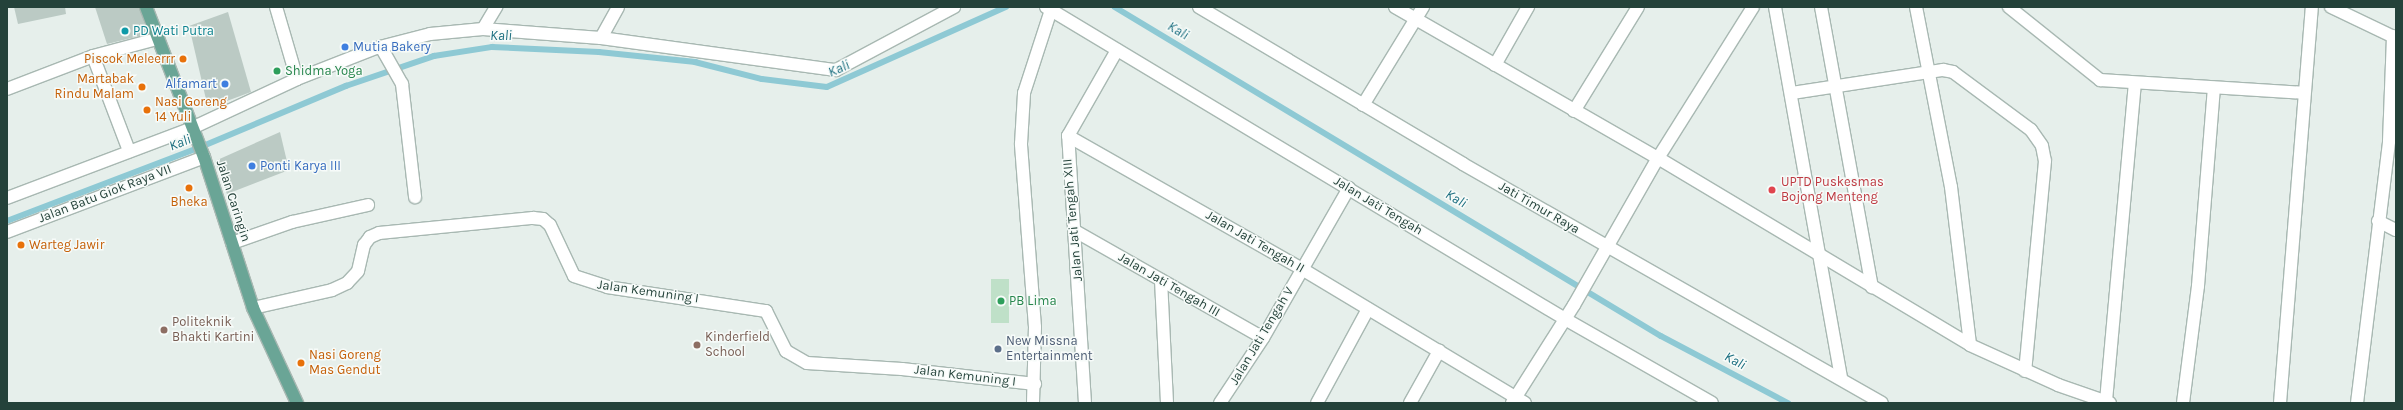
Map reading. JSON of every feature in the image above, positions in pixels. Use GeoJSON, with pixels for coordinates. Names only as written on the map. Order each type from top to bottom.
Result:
{"type":"FeatureCollection","features":[{"type":"Feature","properties":{"kind":"main road","name":"Jalan Caringin"},"geometry":{"type":"LineString","coordinates":[[146,7],[157,40],[203,154],[253,308],[296,403]]}},
{"type":"Feature","properties":{"kind":"street"},"geometry":{"type":"LineString","coordinates":[[276,7],[298,80]]}},
{"type":"Feature","properties":{"kind":"street"},"geometry":{"type":"LineString","coordinates":[[483,28],[496,7]]}},
{"type":"Feature","properties":{"kind":"street"},"geometry":{"type":"LineString","coordinates":[[601,38],[618,7]]}},
{"type":"Feature","properties":{"kind":"street"},"geometry":{"type":"LineString","coordinates":[[7,198],[130,151],[194,130],[298,80],[381,47],[430,34],[483,28],[601,38],[836,70],[954,7]]}},
{"type":"Feature","properties":{"kind":"street","name":"Jati Timur Raya"},"geometry":{"type":"LineString","coordinates":[[1199,7],[1363,105],[1606,246],[1777,345],[1841,378],[1882,403]]}},
{"type":"Feature","properties":{"kind":"street"},"geometry":{"type":"LineString","coordinates":[[1395,7],[1495,66],[1658,158],[1970,345],[2025,371],[2108,402],[2135,85]]}},
{"type":"Feature","properties":{"kind":"street"},"geometry":{"type":"LineString","coordinates":[[1363,105],[1423,7]]}},
{"type":"Feature","properties":{"kind":"street"},"geometry":{"type":"LineString","coordinates":[[1495,66],[1528,7]]}},
{"type":"Feature","properties":{"kind":"street"},"geometry":{"type":"LineString","coordinates":[[1574,111],[1638,7]]}},
{"type":"Feature","properties":{"kind":"street"},"geometry":{"type":"LineString","coordinates":[[1517,401],[1658,158],[1753,7]]}},
{"type":"Feature","properties":{"kind":"street"},"geometry":{"type":"LineString","coordinates":[[1775,7],[1792,93],[1818,253],[1841,378]]}},
{"type":"Feature","properties":{"kind":"street"},"geometry":{"type":"LineString","coordinates":[[1821,7],[1834,88],[1872,287]]}},
{"type":"Feature","properties":{"kind":"street"},"geometry":{"type":"LineString","coordinates":[[1916,7],[1951,187],[1970,345]]}},
{"type":"Feature","properties":{"kind":"street"},"geometry":{"type":"LineString","coordinates":[[2009,7],[2093,76],[2100,80],[2135,85],[2304,93]]}},
{"type":"Feature","properties":{"kind":"street"},"geometry":{"type":"LineString","coordinates":[[2280,403],[2312,7]]}},
{"type":"Feature","properties":{"kind":"street"},"geometry":{"type":"LineString","coordinates":[[2330,7],[2394,37],[2392,143],[2378,221],[2357,403]]}},
{"type":"Feature","properties":{"kind":"street","name":"Jalan Jati Tengah"},"geometry":{"type":"LineString","coordinates":[[1048,8],[1565,319],[1712,403]]}},
{"type":"Feature","properties":{"kind":"street","name":"Jalan Kemuning I"},"geometry":{"type":"LineString","coordinates":[[1033,403],[1035,384],[1035,328],[1021,144],[1024,93],[1048,8]]}},
{"type":"Feature","properties":{"kind":"street"},"geometry":{"type":"LineString","coordinates":[[7,89],[93,56],[157,40]]}},
{"type":"Feature","properties":{"kind":"street"},"geometry":{"type":"LineString","coordinates":[[381,47],[392,61],[398,76],[415,198]]}},
{"type":"Feature","properties":{"kind":"street"},"geometry":{"type":"LineString","coordinates":[[1068,136],[1117,50]]}},
{"type":"Feature","properties":{"kind":"street"},"geometry":{"type":"LineString","coordinates":[[93,56],[130,151]]}},
{"type":"Feature","properties":{"kind":"street"},"geometry":{"type":"LineString","coordinates":[[1792,93],[1834,88],[1928,70],[1953,72],[2031,130],[2042,146],[2045,161],[2025,371]]}},
{"type":"Feature","properties":{"kind":"street"},"geometry":{"type":"LineString","coordinates":[[2183,403],[2198,286],[2214,88]]}},
{"type":"Feature","properties":{"kind":"street","name":"Jalan Jati Tengah XIII"},"geometry":{"type":"LineString","coordinates":[[1068,136],[1076,231],[1085,403]]}},
{"type":"Feature","properties":{"kind":"street","name":"Jalan Jati Tengah II"},"geometry":{"type":"LineString","coordinates":[[1068,136],[1302,269],[1439,351],[1517,401]]}},
{"type":"Feature","properties":{"kind":"street","name":"Jalan Batu Giok Raya VII"},"geometry":{"type":"LineString","coordinates":[[7,232],[203,154]]}},
{"type":"Feature","properties":{"kind":"street","name":"Jalan Jati Tengah V"},"geometry":{"type":"LineString","coordinates":[[1220,403],[1263,338],[1349,188]]}},
{"type":"Feature","properties":{"kind":"street"},"geometry":{"type":"LineString","coordinates":[[232,243],[285,224],[368,205]]}},
{"type":"Feature","properties":{"kind":"street","name":"Jalan Kemuning I"},"geometry":{"type":"LineString","coordinates":[[253,308],[332,290],[347,283],[358,271],[364,245],[370,237],[379,233],[533,218],[543,219],[550,225],[574,276],[607,287],[766,311],[786,352],[807,363],[902,369],[1035,384]]}},
{"type":"Feature","properties":{"kind":"street"},"geometry":{"type":"LineString","coordinates":[[2378,221],[2396,230]]}},
{"type":"Feature","properties":{"kind":"street","name":"Jalan Jati Tengah III"},"geometry":{"type":"LineString","coordinates":[[1076,231],[1263,338]]}},
{"type":"Feature","properties":{"kind":"street"},"geometry":{"type":"LineString","coordinates":[[1161,280],[1168,403]]}},
{"type":"Feature","properties":{"kind":"street"},"geometry":{"type":"LineString","coordinates":[[1317,403],[1368,309]]}},
{"type":"Feature","properties":{"kind":"street"},"geometry":{"type":"LineString","coordinates":[[1410,403],[1439,351]]}},
{"type":"Feature","properties":{"kind":"green space","name":"PB Lima"},"geometry":{"type":"Polygon","coordinates":[[[991,279],[1009,279],[1009,323],[991,323],[991,279]]]}},
{"type":"Feature","properties":{"kind":"building"},"geometry":{"type":"Polygon","coordinates":[[[14,7],[65,7],[66,14],[18,24],[14,7]]]}},
{"type":"Feature","properties":{"kind":"building"},"geometry":{"type":"Polygon","coordinates":[[[95,7],[139,7],[148,34],[107,44],[95,7]]]}},
{"type":"Feature","properties":{"kind":"building"},"geometry":{"type":"Polygon","coordinates":[[[228,12],[251,92],[208,108],[189,26],[228,12]]]}},
{"type":"Feature","properties":{"kind":"building","name":"Ponti Karya III"},"geometry":{"type":"Polygon","coordinates":[[[280,132],[289,170],[227,194],[215,161],[280,132]]]}},
{"type":"Feature","properties":{"kind":"waterway","name":"Kali"},"geometry":{"type":"LineString","coordinates":[[7,221],[196,149],[346,86],[434,56],[492,47],[599,52],[695,62],[762,79],[827,87],[1006,7]]}},
{"type":"Feature","properties":{"kind":"waterway","name":"Kali"},"geometry":{"type":"LineString","coordinates":[[1115,7],[1661,336],[1788,403]]}},
{"type":"Feature","properties":{"kind":"place","name":"PD Wati Putra"},"geometry":{"type":"Point","coordinates":[125,31]}},
{"type":"Feature","properties":{"kind":"place","name":"Mutia Bakery"},"geometry":{"type":"Point","coordinates":[345,47]}},
{"type":"Feature","properties":{"kind":"place","name":"Piscok Meleerrr"},"geometry":{"type":"Point","coordinates":[183,59]}},
{"type":"Feature","properties":{"kind":"place","name":"Shidma Yoga"},"geometry":{"type":"Point","coordinates":[277,71]}},
{"type":"Feature","properties":{"kind":"place","name":"Alfamart"},"geometry":{"type":"Point","coordinates":[225,84]}},
{"type":"Feature","properties":{"kind":"place","name":"Martabak Rindu Malam"},"geometry":{"type":"Point","coordinates":[142,87]}},
{"type":"Feature","properties":{"kind":"place","name":"Nasi Goreng 14 Yuli"},"geometry":{"type":"Point","coordinates":[147,110]}},
{"type":"Feature","properties":{"kind":"place","name":"Ponti Karya III"},"geometry":{"type":"Point","coordinates":[252,166]}},
{"type":"Feature","properties":{"kind":"place","name":"Bheka"},"geometry":{"type":"Point","coordinates":[189,188]}},
{"type":"Feature","properties":{"kind":"place","name":"UPTD Puskesmas Bojong Menteng"},"geometry":{"type":"Point","coordinates":[1772,190]}},
{"type":"Feature","properties":{"kind":"place","name":"Warteg Jawir"},"geometry":{"type":"Point","coordinates":[21,245]}},
{"type":"Feature","properties":{"kind":"place","name":"PB Lima"},"geometry":{"type":"Point","coordinates":[1001,301]}},
{"type":"Feature","properties":{"kind":"place","name":"Politeknik Bhakti Kartini"},"geometry":{"type":"Point","coordinates":[164,330]}},
{"type":"Feature","properties":{"kind":"place","name":"Kinderfield School"},"geometry":{"type":"Point","coordinates":[697,345]}},
{"type":"Feature","properties":{"kind":"place","name":"New Missna Entertainment"},"geometry":{"type":"Point","coordinates":[998,349]}},
{"type":"Feature","properties":{"kind":"place","name":"Nasi Goreng Mas Gendut"},"geometry":{"type":"Point","coordinates":[301,363]}}]}
